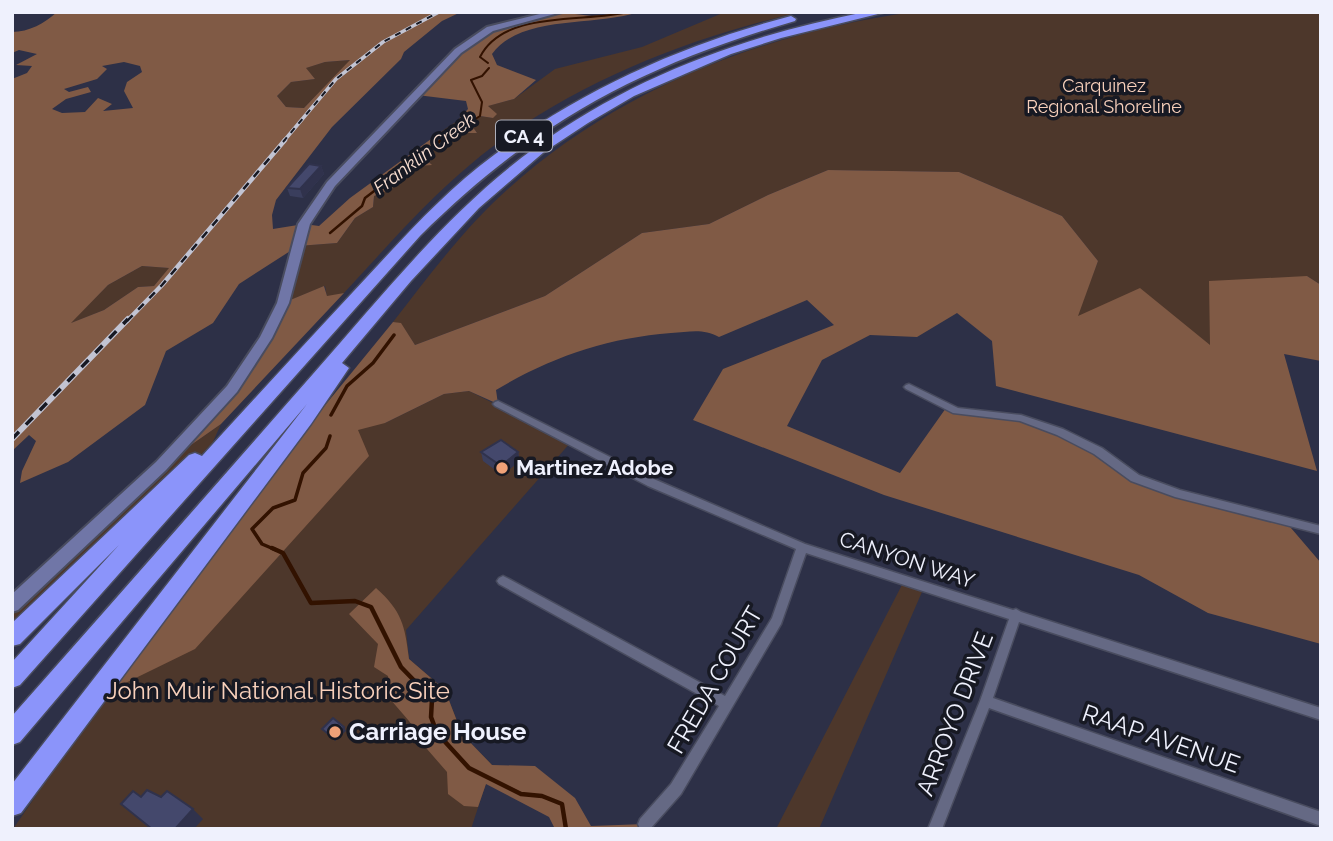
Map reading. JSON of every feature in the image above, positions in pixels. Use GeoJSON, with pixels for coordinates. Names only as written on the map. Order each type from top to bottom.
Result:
{"type":"FeatureCollection","features":[{"type":"Feature","properties":{"kind":"highway","name":"CA 4"},"geometry":{"type":"LineString","coordinates":[[12,678],[444,203],[497,156],[533,130],[596,92],[672,57],[738,34],[822,12]]}},
{"type":"Feature","properties":{"kind":"highway","name":"CA 4"},"geometry":{"type":"LineString","coordinates":[[12,734],[394,292],[465,214],[499,182],[553,140],[602,109],[658,79],[722,53],[788,32],[881,12]]}},
{"type":"Feature","properties":{"kind":"highway"},"geometry":{"type":"LineString","coordinates":[[12,804],[305,421],[394,292]]}},
{"type":"Feature","properties":{"kind":"highway"},"geometry":{"type":"LineString","coordinates":[[12,637],[295,366]]}},
{"type":"Feature","properties":{"kind":"street"},"geometry":{"type":"LineString","coordinates":[[12,606],[161,466],[232,389],[266,338],[284,303],[304,224],[331,184],[458,51],[490,29],[558,12]]}},
{"type":"Feature","properties":{"kind":"street"},"geometry":{"type":"LineString","coordinates":[[909,387],[956,411],[1021,418],[1060,432],[1098,451],[1135,478],[1179,494],[1321,530]]}},
{"type":"Feature","properties":{"kind":"street","name":"CANYON WAY"},"geometry":{"type":"LineString","coordinates":[[498,404],[652,483],[802,547],[1321,714]]}},
{"type":"Feature","properties":{"kind":"street","name":"FREDA COURT"},"geometry":{"type":"LineString","coordinates":[[645,824],[676,789],[778,620],[802,547]]}},
{"type":"Feature","properties":{"kind":"street"},"geometry":{"type":"LineString","coordinates":[[503,581],[726,703]]}},
{"type":"Feature","properties":{"kind":"street","name":"ARROYO DRIVE"},"geometry":{"type":"LineString","coordinates":[[936,829],[986,701],[1016,614]]}},
{"type":"Feature","properties":{"kind":"street","name":"RAAP AVENUE"},"geometry":{"type":"LineString","coordinates":[[986,701],[1321,819]]}},
{"type":"Feature","properties":{"kind":"green space"},"geometry":{"type":"Polygon","coordinates":[[[725,12],[800,12],[756,23],[669,52],[626,69],[545,111],[507,136],[437,194],[344,293],[327,297],[325,286],[283,303],[298,246],[337,243],[355,218],[373,207],[374,196],[413,169],[431,164],[421,155],[445,135],[442,131],[457,121],[461,133],[477,133],[470,123],[480,116],[493,118],[487,106],[514,99],[555,69],[642,47],[725,12]]]}},
{"type":"Feature","properties":{"kind":"green space","name":"Carquinez Regional Shoreline"},"geometry":{"type":"Polygon","coordinates":[[[912,12],[1321,12],[1321,285],[1307,276],[1211,346],[1077,316],[1098,261],[1062,216],[959,172],[828,170],[709,224],[642,233],[545,296],[415,345],[401,324],[393,322],[448,253],[492,204],[551,153],[598,122],[646,94],[696,70],[749,51],[802,34],[912,12]]]}},
{"type":"Feature","properties":{"kind":"green space"},"geometry":{"type":"Polygon","coordinates":[[[351,60],[304,108],[286,107],[277,96],[291,82],[315,79],[305,68],[325,62],[351,60]]]}},
{"type":"Feature","properties":{"kind":"green space"},"geometry":{"type":"Polygon","coordinates":[[[142,266],[170,268],[154,286],[138,287],[104,310],[69,324],[108,285],[142,266]]]}},
{"type":"Feature","properties":{"kind":"green space","name":"John Muir National Historic Site"},"geometry":{"type":"Polygon","coordinates":[[[469,391],[571,442],[406,630],[409,659],[445,690],[462,734],[492,765],[471,829],[13,829],[107,692],[313,420],[385,423],[444,394],[469,391]]]}},
{"type":"Feature","properties":{"kind":"green space"},"geometry":{"type":"Polygon","coordinates":[[[221,424],[212,444],[12,637],[12,605],[161,466],[221,424]]]}},
{"type":"Feature","properties":{"kind":"green space"},"geometry":{"type":"Polygon","coordinates":[[[905,579],[925,585],[819,829],[776,829],[905,579]]]}},
{"type":"Feature","properties":{"kind":"shaded area"},"geometry":{"type":"Polygon","coordinates":[[[57,12],[461,12],[442,21],[404,52],[401,59],[332,127],[276,200],[272,215],[273,229],[304,224],[319,226],[350,198],[442,131],[446,136],[422,155],[432,165],[417,166],[397,179],[392,189],[374,196],[373,207],[355,218],[337,243],[298,246],[239,284],[213,323],[166,351],[145,405],[68,462],[20,483],[22,471],[36,441],[29,435],[12,451],[12,79],[27,73],[32,66],[16,65],[37,54],[19,50],[12,53],[12,32],[31,29],[57,12]],[[350,60],[325,62],[306,68],[315,79],[291,82],[277,96],[286,107],[304,108],[350,60]],[[124,62],[102,66],[107,69],[97,79],[64,89],[69,92],[88,87],[91,92],[66,99],[52,109],[62,113],[85,112],[98,98],[112,104],[103,111],[133,108],[124,91],[127,82],[142,72],[140,66],[124,62]],[[142,266],[108,285],[71,323],[104,310],[138,287],[154,286],[169,268],[142,266]]]}},
{"type":"Feature","properties":{"kind":"shaded area"},"geometry":{"type":"Polygon","coordinates":[[[558,12],[592,16],[638,12],[540,27],[505,41],[492,54],[497,65],[536,80],[514,99],[488,106],[497,114],[493,118],[480,116],[470,123],[477,133],[461,133],[457,121],[468,109],[466,101],[417,95],[458,51],[490,29],[558,12]]]}},
{"type":"Feature","properties":{"kind":"shaded area"},"geometry":{"type":"Polygon","coordinates":[[[828,170],[959,172],[1062,216],[1098,261],[1078,316],[1140,288],[1210,345],[1209,281],[1307,276],[1321,285],[1321,361],[1284,354],[1317,471],[996,386],[992,341],[957,313],[917,337],[870,335],[822,360],[787,426],[900,473],[946,408],[1021,418],[1060,432],[1135,478],[1285,521],[1321,563],[1321,644],[1208,613],[1139,575],[884,495],[693,420],[723,369],[834,325],[807,300],[719,337],[707,332],[690,331],[624,339],[580,351],[538,368],[496,390],[498,404],[469,391],[444,394],[385,423],[358,430],[369,456],[195,649],[107,692],[313,420],[393,322],[401,323],[415,345],[545,296],[642,233],[709,224],[828,170]]]}},
{"type":"Feature","properties":{"kind":"shaded area"},"geometry":{"type":"Polygon","coordinates":[[[324,286],[327,296],[344,293],[221,424],[161,466],[218,404],[283,303],[324,286]]]}},
{"type":"Feature","properties":{"kind":"shaded area"},"geometry":{"type":"Polygon","coordinates":[[[376,588],[392,604],[401,620],[409,659],[445,690],[462,734],[492,765],[535,766],[575,798],[591,826],[645,824],[646,829],[555,829],[549,817],[486,784],[478,807],[464,806],[448,794],[447,772],[390,699],[388,676],[374,667],[378,644],[349,614],[376,588]]]}},
{"type":"Feature","properties":{"kind":"building"},"geometry":{"type":"Polygon","coordinates":[[[309,164],[321,166],[300,189],[287,188],[309,164]]]}},
{"type":"Feature","properties":{"kind":"building"},"geometry":{"type":"Polygon","coordinates":[[[501,440],[518,452],[501,466],[481,452],[501,440]]]}},
{"type":"Feature","properties":{"kind":"building","name":"Carriage House"},"geometry":{"type":"Polygon","coordinates":[[[333,718],[344,727],[333,738],[322,729],[333,718]]]}},
{"type":"Feature","properties":{"kind":"building"},"geometry":{"type":"Polygon","coordinates":[[[147,790],[161,797],[167,791],[193,809],[175,829],[152,829],[121,804],[133,791],[141,797],[147,790]]]}},
{"type":"Feature","properties":{"kind":"waterway","name":"Franklin Creek"},"geometry":{"type":"LineString","coordinates":[[488,63],[480,57],[492,42],[507,31],[547,21],[628,12]]}},
{"type":"Feature","properties":{"kind":"waterway","name":"Franklin Creek"},"geometry":{"type":"LineString","coordinates":[[439,142],[480,116],[482,102],[471,80],[482,76],[489,68]]}},
{"type":"Feature","properties":{"kind":"waterway","name":"Franklin Creek"},"geometry":{"type":"LineString","coordinates":[[330,233],[362,206],[365,198],[441,140]]}},
{"type":"Feature","properties":{"kind":"waterway","name":"Franklin Creek"},"geometry":{"type":"LineString","coordinates":[[331,415],[347,386],[373,363],[394,335]]}},
{"type":"Feature","properties":{"kind":"waterway","name":"Franklin Creek"},"geometry":{"type":"LineString","coordinates":[[276,550],[262,544],[252,529],[273,508],[295,500],[303,473],[326,448],[330,436]]}},
{"type":"Feature","properties":{"kind":"waterway","name":"Franklin Creek"},"geometry":{"type":"LineString","coordinates":[[272,548],[283,553],[311,603],[355,601],[371,607],[401,667],[432,699],[431,717],[437,733],[469,768],[521,794],[542,796],[562,804],[566,829]]}},
{"type":"Feature","properties":{"kind":"railway"},"geometry":{"type":"LineString","coordinates":[[283,142],[336,79],[383,42],[439,12]]}},
{"type":"Feature","properties":{"kind":"railway"},"geometry":{"type":"LineString","coordinates":[[127,321],[162,285],[285,140]]}},
{"type":"Feature","properties":{"kind":"railway"},"geometry":{"type":"LineString","coordinates":[[12,439],[128,319]]}},
{"type":"Feature","properties":{"kind":"place","name":"Martinez Adobe"},"geometry":{"type":"Point","coordinates":[502,468]}},
{"type":"Feature","properties":{"kind":"place","name":"Carriage House"},"geometry":{"type":"Point","coordinates":[335,732]}}]}
